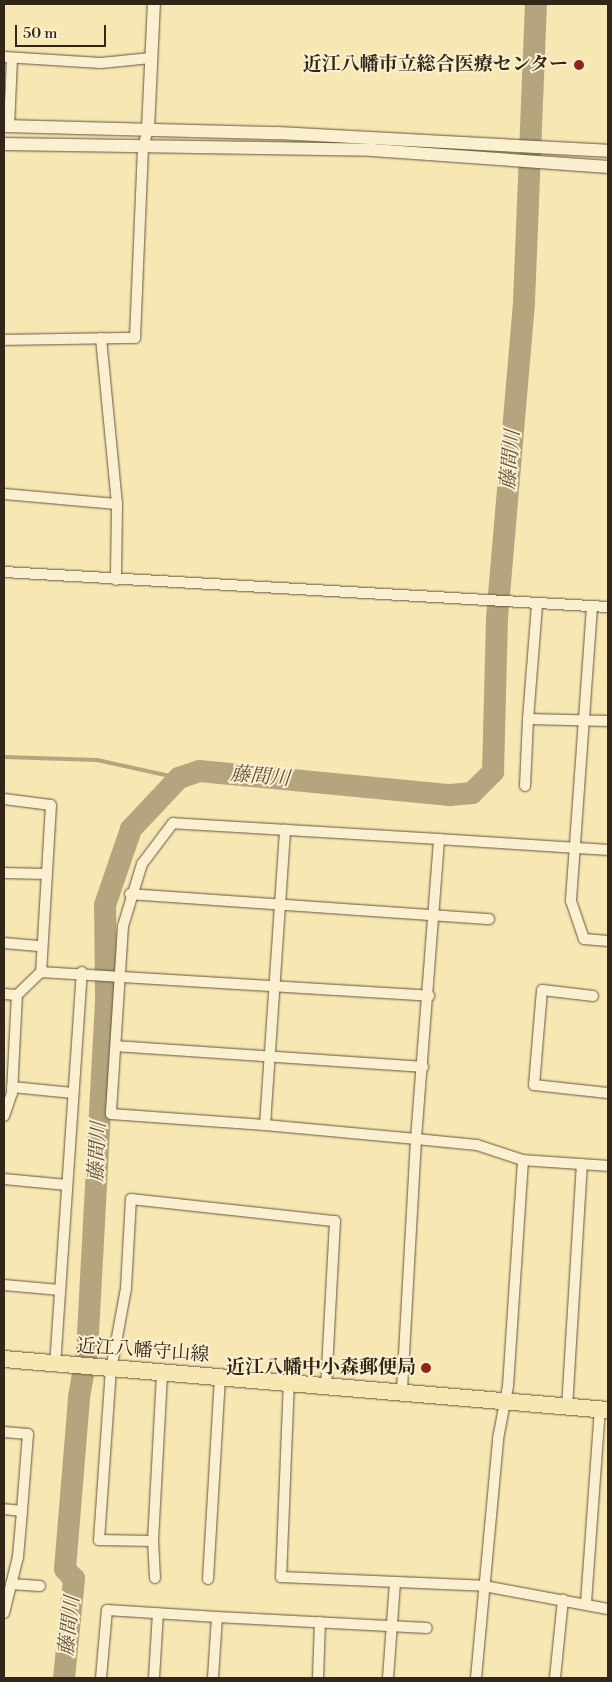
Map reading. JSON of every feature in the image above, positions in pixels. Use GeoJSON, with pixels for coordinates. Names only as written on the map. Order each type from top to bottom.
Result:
{"type":"FeatureCollection","features":[{"type":"Feature","properties":{"kind":"main road","name":"近江八幡守山線"},"geometry":{"type":"LineString","coordinates":[[4,1359],[55,1366],[289,1380],[326,1386],[402,1390],[567,1408],[604,1410]]}},
{"type":"Feature","properties":{"kind":"street"},"geometry":{"type":"LineString","coordinates":[[4,340],[135,338],[143,147],[148,129],[154,4]]}},
{"type":"Feature","properties":{"kind":"street"},"geometry":{"type":"LineString","coordinates":[[151,58],[101,63],[8,57],[6,126],[148,129],[505,144],[608,151]]}},
{"type":"Feature","properties":{"kind":"street"},"geometry":{"type":"LineString","coordinates":[[4,144],[372,150],[608,166]]}},
{"type":"Feature","properties":{"kind":"street"},"geometry":{"type":"LineString","coordinates":[[102,338],[117,504],[116,580]]}},
{"type":"Feature","properties":{"kind":"street"},"geometry":{"type":"LineString","coordinates":[[4,494],[117,504]]}},
{"type":"Feature","properties":{"kind":"street"},"geometry":{"type":"LineString","coordinates":[[4,572],[468,602],[608,607]]}},
{"type":"Feature","properties":{"kind":"street"},"geometry":{"type":"LineString","coordinates":[[525,786],[537,605]]}},
{"type":"Feature","properties":{"kind":"street"},"geometry":{"type":"LineString","coordinates":[[592,607],[571,901],[584,939],[608,942]]}},
{"type":"Feature","properties":{"kind":"street"},"geometry":{"type":"LineString","coordinates":[[528,719],[608,721]]}},
{"type":"Feature","properties":{"kind":"street"},"geometry":{"type":"LineString","coordinates":[[4,799],[51,805],[40,972]]}},
{"type":"Feature","properties":{"kind":"street"},"geometry":{"type":"LineString","coordinates":[[608,850],[173,823],[142,864],[130,894],[123,926],[111,1114],[265,1125],[477,1145],[523,1160],[608,1166]]}},
{"type":"Feature","properties":{"kind":"street"},"geometry":{"type":"LineString","coordinates":[[265,1125],[278,903],[285,830]]}},
{"type":"Feature","properties":{"kind":"street"},"geometry":{"type":"LineString","coordinates":[[402,1390],[416,1139],[429,996],[439,839]]}},
{"type":"Feature","properties":{"kind":"street"},"geometry":{"type":"LineString","coordinates":[[4,873],[46,874]]}},
{"type":"Feature","properties":{"kind":"street"},"geometry":{"type":"LineString","coordinates":[[130,894],[488,919]]}},
{"type":"Feature","properties":{"kind":"street"},"geometry":{"type":"LineString","coordinates":[[4,943],[41,946]]}},
{"type":"Feature","properties":{"kind":"street"},"geometry":{"type":"LineString","coordinates":[[4,1116],[12,1087],[17,995],[25,982],[40,972],[82,972],[121,976],[273,983],[429,996]]}},
{"type":"Feature","properties":{"kind":"street"},"geometry":{"type":"LineString","coordinates":[[55,1366],[82,972]]}},
{"type":"Feature","properties":{"kind":"street"},"geometry":{"type":"LineString","coordinates":[[593,996],[542,990],[534,1085],[608,1093]]}},
{"type":"Feature","properties":{"kind":"street"},"geometry":{"type":"LineString","coordinates":[[4,994],[17,995]]}},
{"type":"Feature","properties":{"kind":"street"},"geometry":{"type":"LineString","coordinates":[[116,1046],[422,1067]]}},
{"type":"Feature","properties":{"kind":"street"},"geometry":{"type":"LineString","coordinates":[[12,1087],[73,1093]]}},
{"type":"Feature","properties":{"kind":"street"},"geometry":{"type":"LineString","coordinates":[[476,1678],[484,1586],[505,1401],[523,1160]]}},
{"type":"Feature","properties":{"kind":"street"},"geometry":{"type":"LineString","coordinates":[[567,1408],[582,1164]]}},
{"type":"Feature","properties":{"kind":"street"},"geometry":{"type":"LineString","coordinates":[[4,1179],[67,1185]]}},
{"type":"Feature","properties":{"kind":"street"},"geometry":{"type":"LineString","coordinates":[[153,1541],[99,1540],[111,1370],[126,1288],[131,1199],[335,1221],[326,1386]]}},
{"type":"Feature","properties":{"kind":"street"},"geometry":{"type":"LineString","coordinates":[[4,1285],[60,1290]]}},
{"type":"Feature","properties":{"kind":"street"},"geometry":{"type":"LineString","coordinates":[[155,1578],[153,1541],[162,1373]]}},
{"type":"Feature","properties":{"kind":"street"},"geometry":{"type":"LineString","coordinates":[[208,1579],[220,1376]]}},
{"type":"Feature","properties":{"kind":"street"},"geometry":{"type":"LineString","coordinates":[[289,1380],[281,1577],[395,1584],[484,1586],[564,1598],[608,1609]]}},
{"type":"Feature","properties":{"kind":"street"},"geometry":{"type":"LineString","coordinates":[[586,1603],[604,1410]]}},
{"type":"Feature","properties":{"kind":"street"},"geometry":{"type":"LineString","coordinates":[[4,1432],[28,1434],[22,1511],[11,1584],[4,1612]]}},
{"type":"Feature","properties":{"kind":"street"},"geometry":{"type":"LineString","coordinates":[[4,1509],[22,1511]]}},
{"type":"Feature","properties":{"kind":"street"},"geometry":{"type":"LineString","coordinates":[[11,1584],[40,1586]]}},
{"type":"Feature","properties":{"kind":"street"},"geometry":{"type":"LineString","coordinates":[[388,1678],[395,1584]]}},
{"type":"Feature","properties":{"kind":"street"},"geometry":{"type":"LineString","coordinates":[[555,1678],[564,1598]]}},
{"type":"Feature","properties":{"kind":"street"},"geometry":{"type":"LineString","coordinates":[[101,1678],[107,1610],[427,1628]]}},
{"type":"Feature","properties":{"kind":"street"},"geometry":{"type":"LineString","coordinates":[[154,1678],[158,1614]]}},
{"type":"Feature","properties":{"kind":"street"},"geometry":{"type":"LineString","coordinates":[[213,1678],[217,1617]]}},
{"type":"Feature","properties":{"kind":"street"},"geometry":{"type":"LineString","coordinates":[[318,1678],[320,1622]]}},
{"type":"Feature","properties":{"kind":"waterway","name":"藤間川"},"geometry":{"type":"LineString","coordinates":[[64,1678],[74,1579],[65,1569],[79,1397],[87,1352],[106,996],[105,905],[131,829],[179,778],[199,771],[450,795],[472,793],[493,772],[497,618],[524,302],[536,4]]}},
{"type":"Feature","properties":{"kind":"waterway"},"geometry":{"type":"LineString","coordinates":[[4,757],[97,760],[179,778]]}},
{"type":"Feature","properties":{"kind":"place","name":"近江八幡市立総合医療センター"},"geometry":{"type":"Point","coordinates":[579,65]}},
{"type":"Feature","properties":{"kind":"place","name":"近江八幡中小森郵便局"},"geometry":{"type":"Point","coordinates":[426,1368]}}]}
